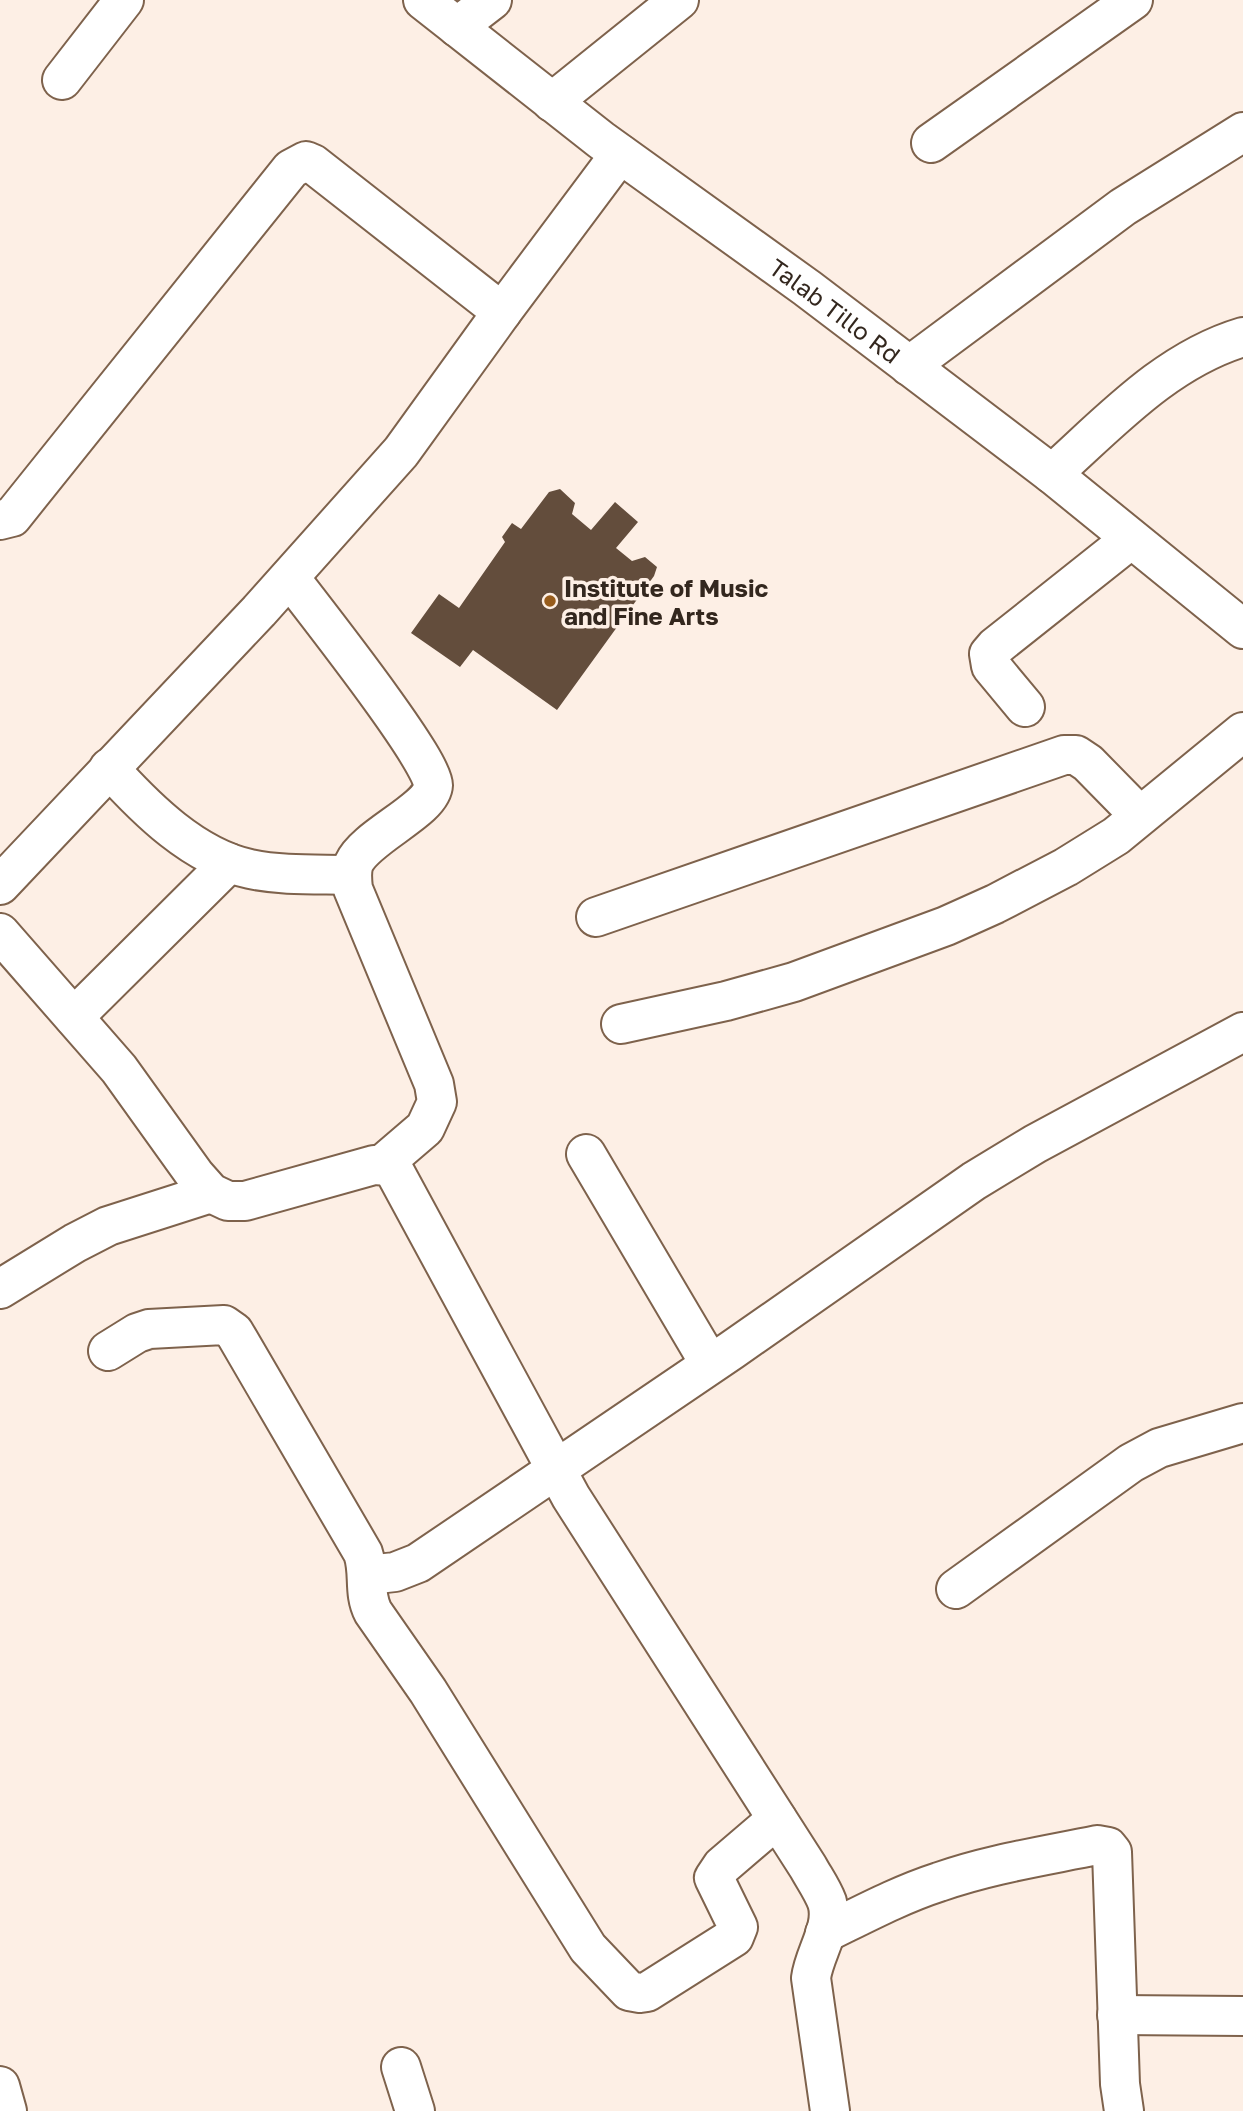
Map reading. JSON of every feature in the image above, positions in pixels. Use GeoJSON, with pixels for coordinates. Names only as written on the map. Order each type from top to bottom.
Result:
{"type":"FeatureCollection","features":[{"type":"Feature","properties":{"kind":"street"},"geometry":{"type":"LineString","coordinates":[[62,80],[124,0]]}},
{"type":"Feature","properties":{"kind":"street","name":"Talab Tillo Rd"},"geometry":{"type":"LineString","coordinates":[[423,0],[620,154],[807,288],[1052,474],[1243,629]]}},
{"type":"Feature","properties":{"kind":"street"},"geometry":{"type":"LineString","coordinates":[[457,27],[492,0]]}},
{"type":"Feature","properties":{"kind":"street"},"geometry":{"type":"LineString","coordinates":[[552,102],[680,0]]}},
{"type":"Feature","properties":{"kind":"street"},"geometry":{"type":"LineString","coordinates":[[931,143],[1133,0]]}},
{"type":"Feature","properties":{"kind":"street"},"geometry":{"type":"LineString","coordinates":[[909,366],[1123,207],[1243,132]]}},
{"type":"Feature","properties":{"kind":"street"},"geometry":{"type":"LineString","coordinates":[[0,885],[290,578],[401,452],[620,154]]}},
{"type":"Feature","properties":{"kind":"street"},"geometry":{"type":"LineString","coordinates":[[0,520],[12,517],[291,169],[298,164],[306,161],[313,164],[502,312]]}},
{"type":"Feature","properties":{"kind":"street"},"geometry":{"type":"LineString","coordinates":[[1052,474],[1148,387],[1218,344],[1243,337]]}},
{"type":"Feature","properties":{"kind":"street"},"geometry":{"type":"LineString","coordinates":[[1025,707],[991,666],[989,654],[1131,539]]}},
{"type":"Feature","properties":{"kind":"street"},"geometry":{"type":"LineString","coordinates":[[290,578],[388,709],[433,779],[433,789],[424,802],[363,850],[354,863],[352,875],[353,889],[434,1084],[437,1102],[425,1128],[383,1164]]}},
{"type":"Feature","properties":{"kind":"street"},"geometry":{"type":"LineString","coordinates":[[621,1024],[726,1001],[794,982],[946,926],[995,904],[1066,867],[1116,836],[1243,732]]}},
{"type":"Feature","properties":{"kind":"street"},"geometry":{"type":"LineString","coordinates":[[596,916],[1064,755],[1076,755],[1088,763],[1139,815]]}},
{"type":"Feature","properties":{"kind":"street"},"geometry":{"type":"LineString","coordinates":[[109,768],[138,801],[163,823],[229,863],[278,874],[352,875]]}},
{"type":"Feature","properties":{"kind":"street"},"geometry":{"type":"LineString","coordinates":[[74,1017],[229,863]]}},
{"type":"Feature","properties":{"kind":"street"},"geometry":{"type":"LineString","coordinates":[[0,933],[119,1069],[156,1117],[195,1175],[211,1193],[228,1200],[246,1201],[374,1165],[389,1166],[396,1174],[570,1497],[777,1819],[827,1902],[828,1925],[813,1964],[811,1978],[830,2111]]}},
{"type":"Feature","properties":{"kind":"street"},"geometry":{"type":"LineString","coordinates":[[368,1575],[395,1572],[418,1563],[974,1181],[1035,1144],[1243,1032]]}},
{"type":"Feature","properties":{"kind":"street"},"geometry":{"type":"LineString","coordinates":[[586,1154],[710,1364]]}},
{"type":"Feature","properties":{"kind":"street"},"geometry":{"type":"LineString","coordinates":[[0,1289],[108,1226],[211,1193]]}},
{"type":"Feature","properties":{"kind":"street"},"geometry":{"type":"LineString","coordinates":[[108,1351],[137,1333],[149,1329],[217,1325],[229,1328],[363,1553],[368,1575],[368,1600],[373,1612],[428,1691],[588,1948],[629,1991],[647,1992],[734,1937],[738,1927],[714,1878],[722,1866],[777,1819]]}},
{"type":"Feature","properties":{"kind":"street"},"geometry":{"type":"LineString","coordinates":[[956,1589],[1131,1462],[1158,1448],[1243,1423]]}},
{"type":"Feature","properties":{"kind":"street"},"geometry":{"type":"LineString","coordinates":[[825,1933],[901,1896],[938,1882],[1014,1862],[1103,1844],[1112,1852],[1120,2084],[1124,2111]]}},
{"type":"Feature","properties":{"kind":"street"},"geometry":{"type":"LineString","coordinates":[[1118,2015],[1243,2016]]}},
{"type":"Feature","properties":{"kind":"street"},"geometry":{"type":"LineString","coordinates":[[401,2067],[415,2111]]}},
{"type":"Feature","properties":{"kind":"street"},"geometry":{"type":"LineString","coordinates":[[0,2086],[7,2111]]}},
{"type":"Feature","properties":{"kind":"building","name":"Institute of Music and Fine Arts"},"geometry":{"type":"Polygon","coordinates":[[[560,489],[575,503],[572,514],[591,530],[615,502],[638,522],[616,548],[632,561],[645,557],[657,567],[654,576],[557,710],[473,650],[460,667],[411,633],[439,594],[459,608],[505,542],[502,537],[512,523],[521,529],[549,492],[560,489]]]}},
{"type":"Feature","properties":{"kind":"place","name":"Institute of Music and Fine Arts"},"geometry":{"type":"Point","coordinates":[550,601]}}]}
